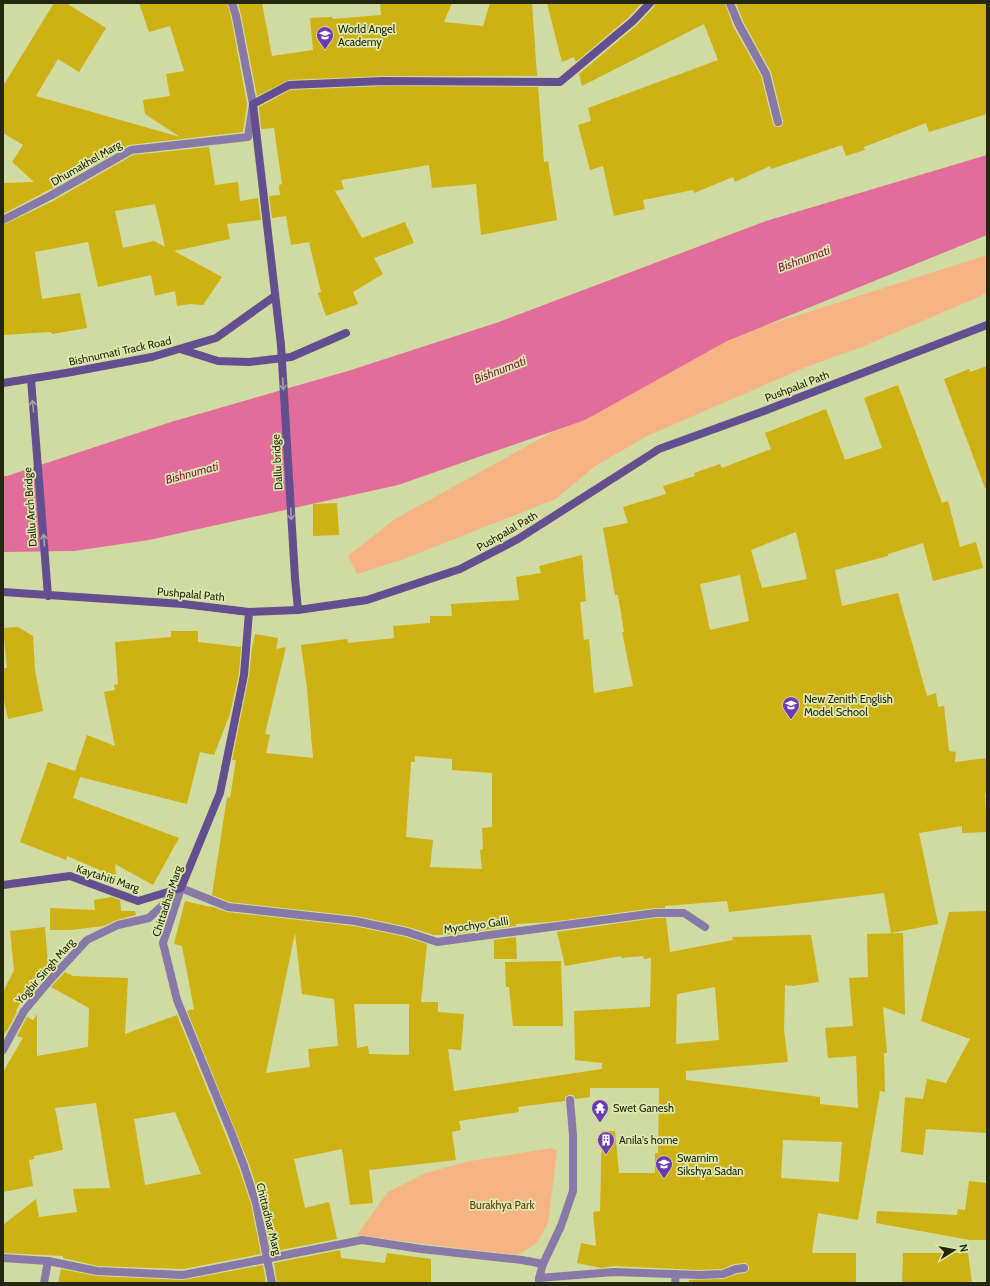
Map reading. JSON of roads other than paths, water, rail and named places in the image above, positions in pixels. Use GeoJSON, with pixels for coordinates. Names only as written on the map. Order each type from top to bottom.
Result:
{"type":"FeatureCollection","features":[{"type":"Feature","properties":{"kind":"main road"},"geometry":{"type":"LineString","coordinates":[[253,104],[289,85],[382,81],[560,82],[633,21],[650,3]]}},
{"type":"Feature","properties":{"kind":"main road","name":"Dallu bridge"},"geometry":{"type":"LineString","coordinates":[[253,104],[281,345],[294,578],[298,610]]}},
{"type":"Feature","properties":{"kind":"main road","name":"Bishnumati Track Road"},"geometry":{"type":"LineString","coordinates":[[3,383],[152,357],[216,338],[275,296]]}},
{"type":"Feature","properties":{"kind":"main road","name":"Pushpalal Path"},"geometry":{"type":"LineString","coordinates":[[3,592],[183,604],[249,612],[298,610],[367,600],[460,569],[518,539],[659,449],[764,411],[987,325]]}},
{"type":"Feature","properties":{"kind":"main road"},"geometry":{"type":"LineString","coordinates":[[179,349],[218,361],[249,362],[291,357],[346,333]]}},
{"type":"Feature","properties":{"kind":"main road","name":"Dallu Arch Bridge"},"geometry":{"type":"LineString","coordinates":[[31,379],[48,596]]}},
{"type":"Feature","properties":{"kind":"main road","name":"Chittadhar Marg"},"geometry":{"type":"LineString","coordinates":[[181,888],[220,793],[244,675],[249,612]]}},
{"type":"Feature","properties":{"kind":"main road","name":"Kaytahiti Marg"},"geometry":{"type":"LineString","coordinates":[[3,885],[70,876],[138,901],[181,888]]}},
{"type":"Feature","properties":{"kind":"street"},"geometry":{"type":"LineString","coordinates":[[232,3],[236,16],[253,104]]}},
{"type":"Feature","properties":{"kind":"street"},"geometry":{"type":"LineString","coordinates":[[730,3],[738,23],[766,74],[778,122]]}},
{"type":"Feature","properties":{"kind":"street","name":"Dhumakhel Marg"},"geometry":{"type":"LineString","coordinates":[[3,220],[50,196],[131,150],[248,137],[253,104]]}},
{"type":"Feature","properties":{"kind":"street","name":"Myochyo Galli"},"geometry":{"type":"LineString","coordinates":[[181,888],[228,907],[355,921],[407,932],[437,942],[656,913],[684,913],[705,927]]}},
{"type":"Feature","properties":{"kind":"street","name":"Yogbir Singh Marg"},"geometry":{"type":"LineString","coordinates":[[3,1050],[24,1011],[87,940],[118,925],[149,918],[181,888]]}},
{"type":"Feature","properties":{"kind":"street","name":"Chittadhar Marg"},"geometry":{"type":"LineString","coordinates":[[181,888],[164,943],[177,1000],[244,1166],[256,1203],[272,1283]]}},
{"type":"Feature","properties":{"kind":"street"},"geometry":{"type":"LineString","coordinates":[[570,1100],[573,1135],[573,1191],[561,1226],[543,1264],[539,1280],[614,1272],[723,1274],[736,1269],[744,1268]]}},
{"type":"Feature","properties":{"kind":"street"},"geometry":{"type":"LineString","coordinates":[[3,1258],[48,1261],[97,1271],[183,1276],[362,1240],[522,1260],[543,1264]]}},
{"type":"Feature","properties":{"kind":"street"},"geometry":{"type":"LineString","coordinates":[[44,1283],[48,1261]]}},
{"type":"Feature","properties":{"kind":"street"},"geometry":{"type":"LineString","coordinates":[[675,1283],[676,1274]]}},
{"type":"Feature","properties":{"kind":"water","name":"Bishnumati"},"geometry":{"type":"Polygon","coordinates":[[[987,155],[987,235],[727,341],[585,420],[398,485],[149,540],[74,551],[3,552],[3,476],[7,476],[171,422],[348,371],[499,322],[766,221],[987,155]]]}},
{"type":"Feature","properties":{"kind":"place","name":"World Angel Academy"},"geometry":{"type":"Point","coordinates":[325,50]}},
{"type":"Feature","properties":{"kind":"place","name":"New Zenith English Model School"},"geometry":{"type":"Point","coordinates":[791,720]}},
{"type":"Feature","properties":{"kind":"place","name":"Swet Ganesh"},"geometry":{"type":"Point","coordinates":[600,1123]}},
{"type":"Feature","properties":{"kind":"place","name":"Anila's home"},"geometry":{"type":"Point","coordinates":[606,1155]}},
{"type":"Feature","properties":{"kind":"place","name":"Swarnim Sikshya Sadan"},"geometry":{"type":"Point","coordinates":[664,1179]}},
{"type":"Feature","properties":{"kind":"park label","name":"Burakhya Park"},"geometry":{"type":"Point","coordinates":[502,1205]}}]}
